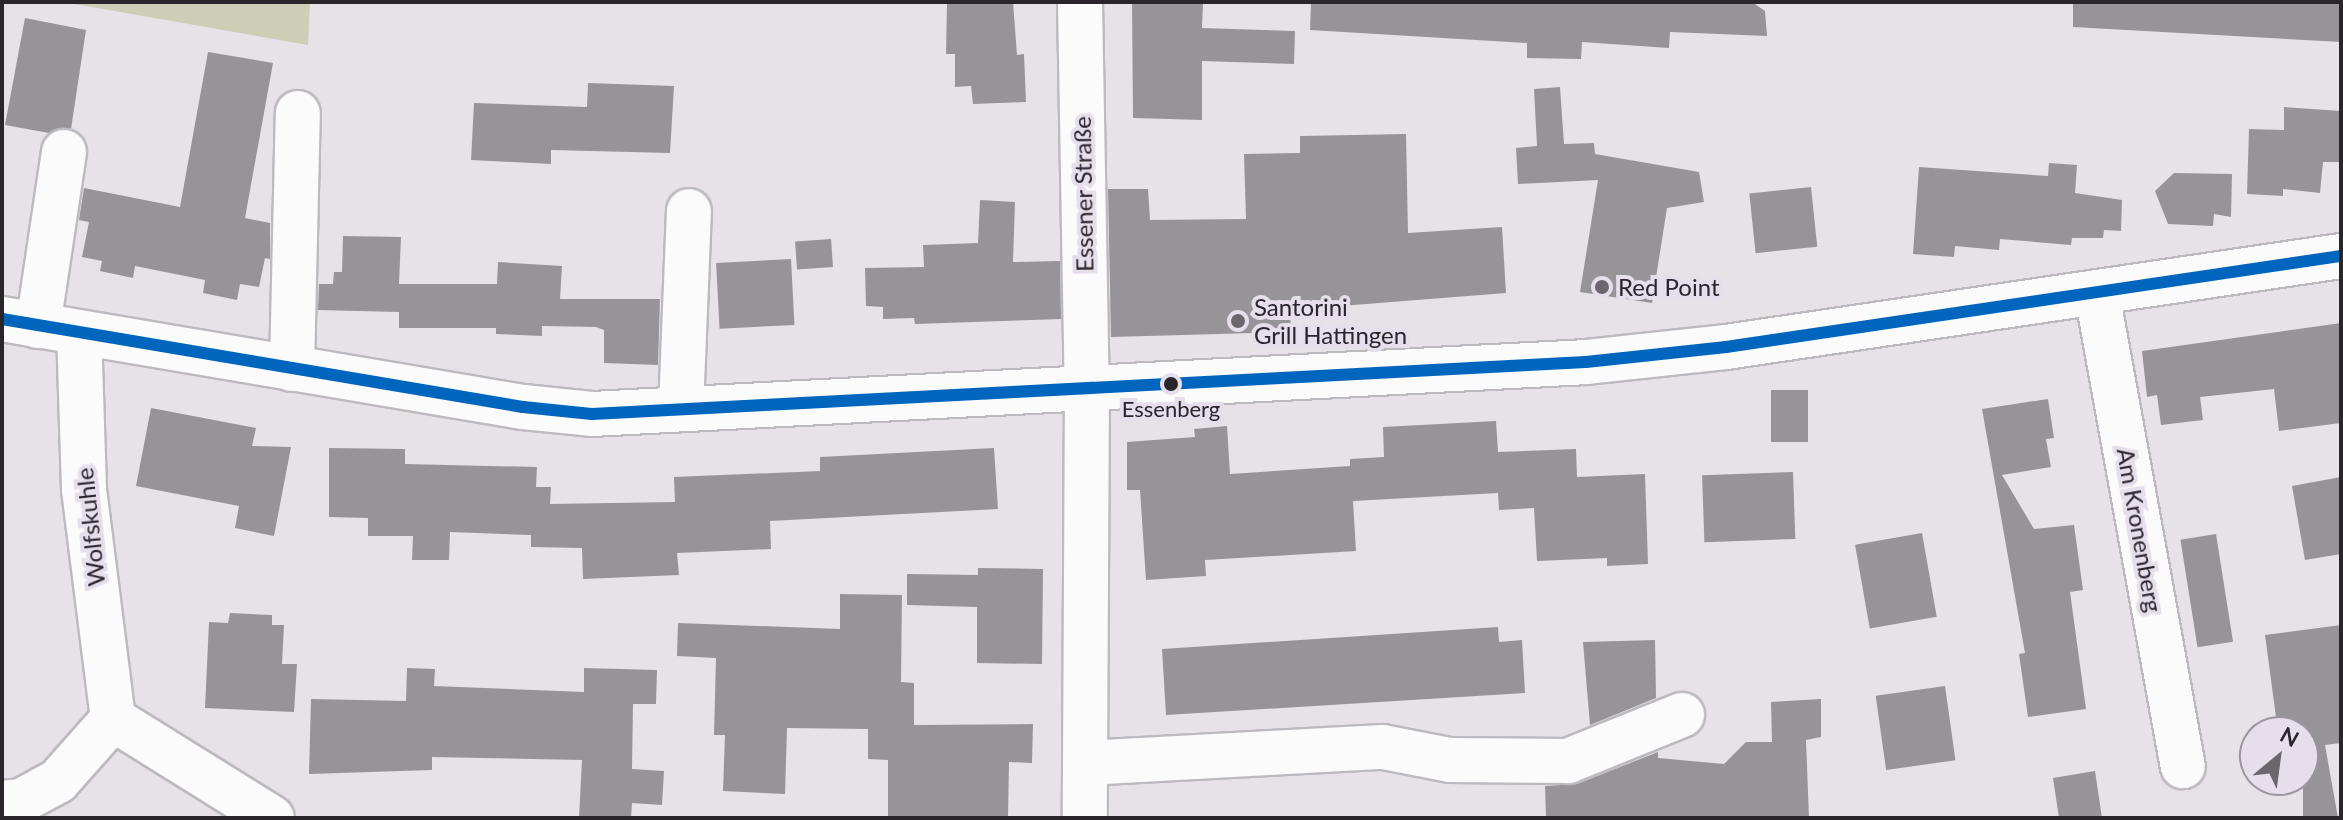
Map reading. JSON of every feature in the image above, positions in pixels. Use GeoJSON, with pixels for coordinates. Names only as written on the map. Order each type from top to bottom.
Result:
{"type":"FeatureCollection","features":[{"type":"Feature","properties":{"kind":"street","name":"Essener Straße"},"geometry":{"type":"LineString","coordinates":[[1080,2],[1087,387]]}},
{"type":"Feature","properties":{"kind":"street"},"geometry":{"type":"LineString","coordinates":[[292,369],[298,113]]}},
{"type":"Feature","properties":{"kind":"street","name":"Wolfskuhle"},"geometry":{"type":"LineString","coordinates":[[64,152],[39,326],[84,489],[113,719]]}},
{"type":"Feature","properties":{"kind":"street"},"geometry":{"type":"LineString","coordinates":[[681,409],[689,211]]}},
{"type":"Feature","properties":{"kind":"street"},"geometry":{"type":"LineString","coordinates":[[39,326],[523,407],[592,414],[1586,362],[2097,294],[2341,256]]}},
{"type":"Feature","properties":{"kind":"street","name":"Am Kronenberg"},"geometry":{"type":"LineString","coordinates":[[2097,294],[2183,766]]}},
{"type":"Feature","properties":{"kind":"street"},"geometry":{"type":"LineString","coordinates":[[1085,818],[1087,387]]}},
{"type":"Feature","properties":{"kind":"street"},"geometry":{"type":"LineString","coordinates":[[1085,763],[1383,747],[1450,760],[1568,761],[1682,715]]}},
{"type":"Feature","properties":{"kind":"street"},"geometry":{"type":"LineString","coordinates":[[2,803],[21,801],[58,781],[113,719],[272,818]]}},
{"type":"Feature","properties":{"kind":"green space"},"geometry":{"type":"Polygon","coordinates":[[[63,2],[310,2],[308,45],[63,2]]]}},
{"type":"Feature","properties":{"kind":"building"},"geometry":{"type":"Polygon","coordinates":[[[947,2],[1013,2],[1017,55],[1024,54],[1026,102],[973,104],[971,86],[955,87],[955,54],[946,54],[947,2]]]}},
{"type":"Feature","properties":{"kind":"building"},"geometry":{"type":"Polygon","coordinates":[[[1132,2],[1203,2],[1202,28],[1295,31],[1294,64],[1202,61],[1202,120],[1133,118],[1132,2]]]}},
{"type":"Feature","properties":{"kind":"building"},"geometry":{"type":"Polygon","coordinates":[[[1311,2],[1752,2],[1765,11],[1767,36],[1670,32],[1669,48],[1582,42],[1581,59],[1527,58],[1527,43],[1310,30],[1311,2]]]}},
{"type":"Feature","properties":{"kind":"building"},"geometry":{"type":"Polygon","coordinates":[[[2073,2],[2341,2],[2341,42],[2073,27],[2073,2]]]}},
{"type":"Feature","properties":{"kind":"building"},"geometry":{"type":"Polygon","coordinates":[[[25,18],[86,30],[71,129],[49,133],[5,125],[25,18]]]}},
{"type":"Feature","properties":{"kind":"building"},"geometry":{"type":"Polygon","coordinates":[[[208,52],[273,63],[245,218],[270,223],[270,259],[265,258],[259,287],[240,284],[237,300],[203,293],[205,280],[135,266],[133,278],[100,271],[102,261],[82,257],[89,222],[79,220],[84,188],[180,207],[208,52]]]}},
{"type":"Feature","properties":{"kind":"building"},"geometry":{"type":"Polygon","coordinates":[[[588,83],[674,86],[670,153],[551,150],[551,164],[471,160],[474,103],[587,107],[588,83]]]}},
{"type":"Feature","properties":{"kind":"building"},"geometry":{"type":"Polygon","coordinates":[[[1560,87],[1564,144],[1594,143],[1595,154],[1699,172],[1704,202],[1667,208],[1652,303],[1580,292],[1598,180],[1518,184],[1516,148],[1537,146],[1534,89],[1560,87]]]}},
{"type":"Feature","properties":{"kind":"building"},"geometry":{"type":"Polygon","coordinates":[[[2284,107],[2341,111],[2339,162],[2323,162],[2320,193],[2283,189],[2283,196],[2247,194],[2249,129],[2284,130],[2284,107]]]}},
{"type":"Feature","properties":{"kind":"building"},"geometry":{"type":"Polygon","coordinates":[[[1406,134],[1408,233],[1502,227],[1506,293],[1290,310],[1291,332],[1111,337],[1108,189],[1148,189],[1150,220],[1246,219],[1244,154],[1300,153],[1300,136],[1406,134]]]}},
{"type":"Feature","properties":{"kind":"building"},"geometry":{"type":"Polygon","coordinates":[[[2049,163],[2077,165],[2075,193],[2122,200],[2121,231],[2104,230],[2103,238],[2072,238],[2071,245],[2000,239],[1999,250],[1955,246],[1954,257],[1913,254],[1919,167],[2048,176],[2049,163]]]}},
{"type":"Feature","properties":{"kind":"building"},"geometry":{"type":"Polygon","coordinates":[[[2174,173],[2232,174],[2231,217],[2214,214],[2213,226],[2168,224],[2155,191],[2174,173]]]}},
{"type":"Feature","properties":{"kind":"building"},"geometry":{"type":"Polygon","coordinates":[[[1811,187],[1817,247],[1756,253],[1749,193],[1811,187]]]}},
{"type":"Feature","properties":{"kind":"building"},"geometry":{"type":"Polygon","coordinates":[[[980,200],[1015,202],[1013,262],[1060,261],[1061,319],[915,324],[914,318],[883,319],[883,307],[866,306],[865,268],[924,267],[923,245],[978,243],[980,200]]]}},
{"type":"Feature","properties":{"kind":"building"},"geometry":{"type":"Polygon","coordinates":[[[343,236],[401,237],[399,284],[497,284],[498,262],[562,266],[560,299],[660,299],[658,365],[604,363],[604,330],[596,327],[542,326],[542,336],[496,334],[496,328],[399,328],[399,312],[318,310],[319,284],[333,284],[334,272],[342,272],[343,236]]]}},
{"type":"Feature","properties":{"kind":"building"},"geometry":{"type":"Polygon","coordinates":[[[831,239],[833,267],[797,269],[795,242],[831,239]]]}},
{"type":"Feature","properties":{"kind":"building"},"geometry":{"type":"Polygon","coordinates":[[[791,259],[794,325],[720,329],[716,263],[791,259]]]}},
{"type":"Feature","properties":{"kind":"building"},"geometry":{"type":"Polygon","coordinates":[[[2341,323],[2341,423],[2279,431],[2274,389],[2200,397],[2203,420],[2161,425],[2157,395],[2147,397],[2142,351],[2341,323]]]}},
{"type":"Feature","properties":{"kind":"building"},"geometry":{"type":"Polygon","coordinates":[[[1771,390],[1808,390],[1808,442],[1771,442],[1771,390]]]}},
{"type":"Feature","properties":{"kind":"building"},"geometry":{"type":"Polygon","coordinates":[[[2048,399],[2054,438],[2046,439],[2051,467],[2002,475],[2034,529],[2074,525],[2083,590],[2070,592],[2086,709],[2028,717],[2019,654],[2025,653],[1982,409],[2048,399]]]}},
{"type":"Feature","properties":{"kind":"building"},"geometry":{"type":"Polygon","coordinates":[[[151,408],[256,428],[252,446],[291,447],[274,536],[235,528],[239,506],[136,486],[151,408]]]}},
{"type":"Feature","properties":{"kind":"building"},"geometry":{"type":"Polygon","coordinates":[[[1496,421],[1498,452],[1576,449],[1577,477],[1645,474],[1648,564],[1607,566],[1607,558],[1537,561],[1534,508],[1499,510],[1498,493],[1353,501],[1356,551],[1205,560],[1206,576],[1146,580],[1140,490],[1127,490],[1127,442],[1195,437],[1194,429],[1227,426],[1230,474],[1350,466],[1350,459],[1384,457],[1383,427],[1496,421]]]}},
{"type":"Feature","properties":{"kind":"building"},"geometry":{"type":"Polygon","coordinates":[[[329,448],[405,449],[405,464],[537,467],[536,487],[551,487],[550,504],[675,502],[674,477],[820,471],[820,457],[994,448],[998,509],[770,521],[771,549],[677,553],[679,575],[583,579],[582,548],[531,547],[531,535],[450,532],[449,560],[412,560],[413,536],[368,536],[368,518],[329,517],[329,448]]]}},
{"type":"Feature","properties":{"kind":"building"},"geometry":{"type":"Polygon","coordinates":[[[1793,472],[1795,539],[1704,542],[1702,475],[1793,472]]]}},
{"type":"Feature","properties":{"kind":"building"},"geometry":{"type":"Polygon","coordinates":[[[2341,477],[2341,554],[2305,560],[2292,486],[2341,477]]]}},
{"type":"Feature","properties":{"kind":"building"},"geometry":{"type":"Polygon","coordinates":[[[1922,533],[1937,617],[1870,629],[1855,545],[1922,533]]]}},
{"type":"Feature","properties":{"kind":"building"},"geometry":{"type":"Polygon","coordinates":[[[2216,534],[2233,642],[2197,647],[2180,540],[2216,534]]]}},
{"type":"Feature","properties":{"kind":"building"},"geometry":{"type":"Polygon","coordinates":[[[978,568],[1043,569],[1042,664],[977,663],[977,607],[907,605],[907,574],[978,575],[978,568]]]}},
{"type":"Feature","properties":{"kind":"building"},"geometry":{"type":"Polygon","coordinates":[[[840,594],[902,595],[901,682],[914,683],[914,725],[1033,724],[1032,763],[1009,762],[1008,818],[888,818],[888,760],[868,759],[868,729],[787,728],[785,794],[723,791],[725,735],[714,735],[716,658],[677,656],[678,623],[840,629],[840,594]]]}},
{"type":"Feature","properties":{"kind":"building"},"geometry":{"type":"Polygon","coordinates":[[[230,613],[272,615],[272,625],[284,625],[282,664],[297,664],[294,712],[205,708],[209,622],[228,623],[230,613]]]}},
{"type":"Feature","properties":{"kind":"building"},"geometry":{"type":"Polygon","coordinates":[[[2341,625],[2341,743],[2325,745],[2338,818],[2303,818],[2303,796],[2319,796],[2319,716],[2276,716],[2265,635],[2341,625]]]}},
{"type":"Feature","properties":{"kind":"building"},"geometry":{"type":"Polygon","coordinates":[[[1498,627],[1499,642],[1522,640],[1525,693],[1166,715],[1162,649],[1498,627]]]}},
{"type":"Feature","properties":{"kind":"building"},"geometry":{"type":"Polygon","coordinates":[[[1655,640],[1656,698],[1590,725],[1583,642],[1655,640]]]}},
{"type":"Feature","properties":{"kind":"building"},"geometry":{"type":"Polygon","coordinates":[[[407,668],[435,669],[434,686],[584,692],[584,668],[657,670],[656,704],[633,704],[632,769],[664,771],[662,805],[632,803],[631,818],[579,818],[582,760],[432,757],[432,770],[309,774],[311,699],[406,701],[407,668]]]}},
{"type":"Feature","properties":{"kind":"building"},"geometry":{"type":"Polygon","coordinates":[[[1945,686],[1955,760],[1886,770],[1876,696],[1945,686]]]}},
{"type":"Feature","properties":{"kind":"building"},"geometry":{"type":"Polygon","coordinates":[[[1821,699],[1821,737],[1806,740],[1809,818],[1546,818],[1545,786],[1577,784],[1658,752],[1658,758],[1724,764],[1746,742],[1772,742],[1771,702],[1821,699]]]}},
{"type":"Feature","properties":{"kind":"building"},"geometry":{"type":"Polygon","coordinates":[[[2095,771],[2102,818],[2059,818],[2053,778],[2095,771]]]}},
{"type":"Feature","properties":{"kind":"transit line"},"geometry":{"type":"LineString","coordinates":[[2,319],[523,407],[592,414],[1586,362],[1726,347],[2341,256]]}},
{"type":"Feature","properties":{"kind":"place","name":"Red Point"},"geometry":{"type":"Point","coordinates":[1602,287]}},
{"type":"Feature","properties":{"kind":"place","name":"Santorini Grill Hattingen"},"geometry":{"type":"Point","coordinates":[1238,321]}},
{"type":"Feature","properties":{"kind":"place","name":"Essenberg"},"geometry":{"type":"Point","coordinates":[1171,384]}}]}
